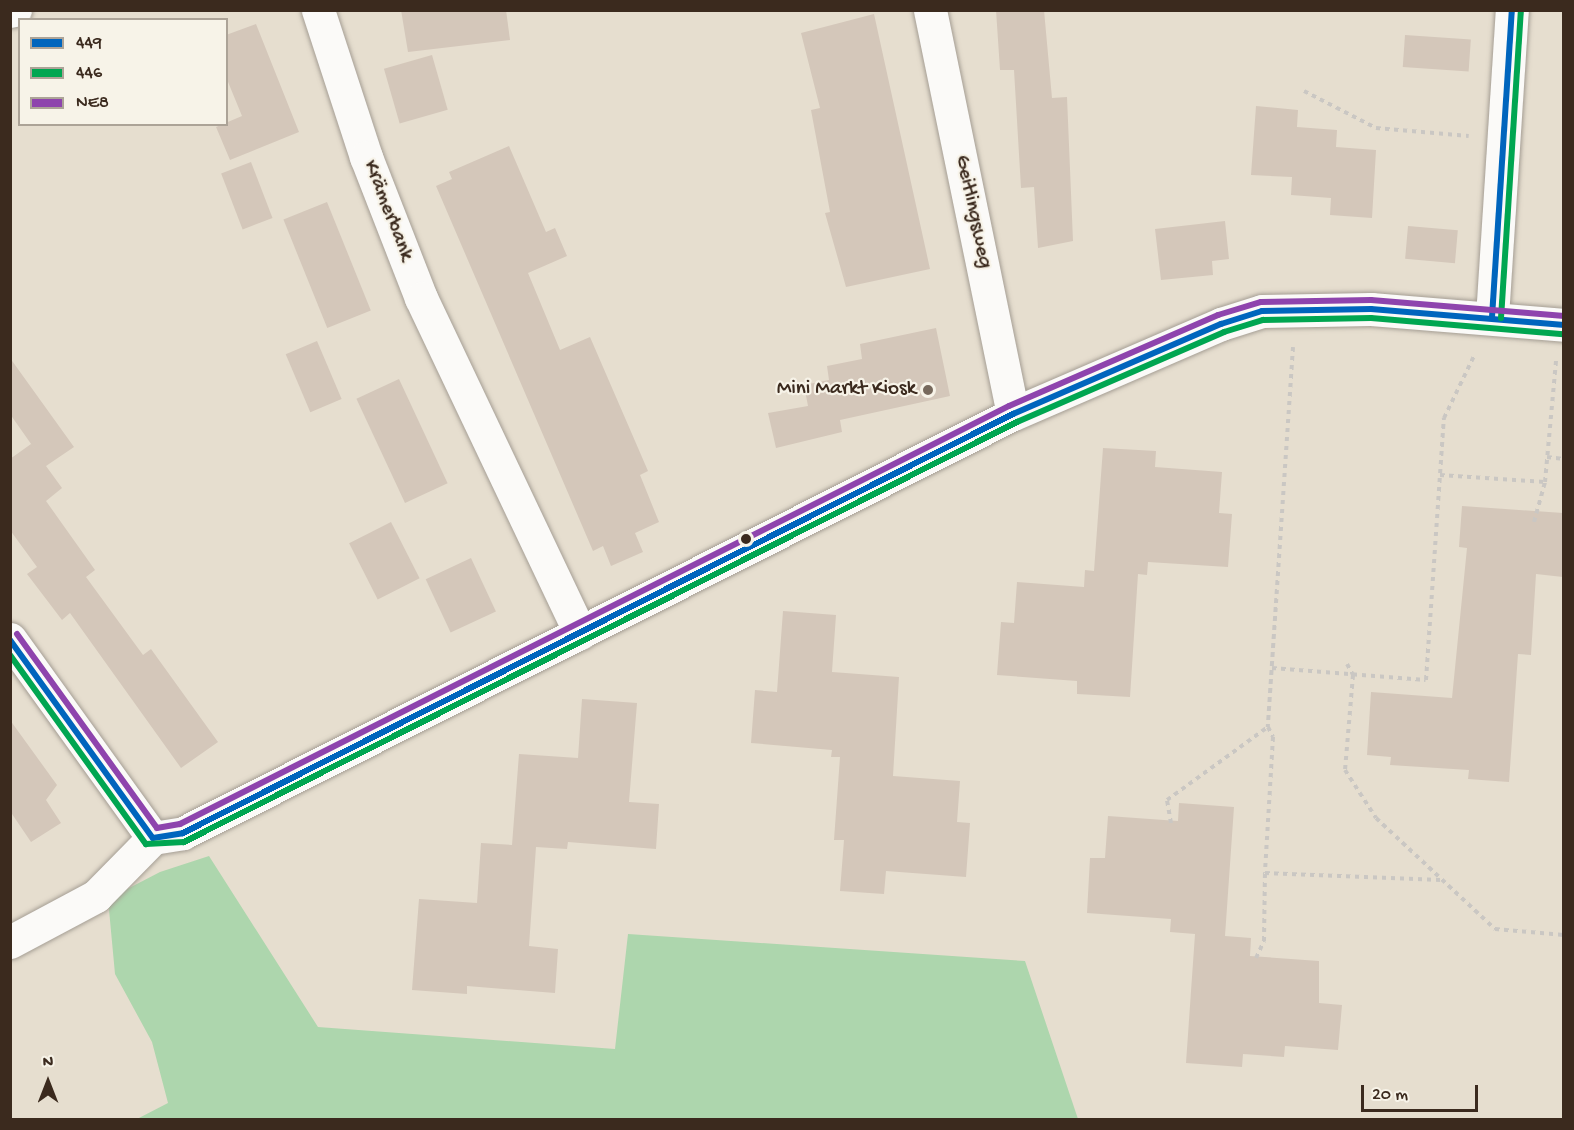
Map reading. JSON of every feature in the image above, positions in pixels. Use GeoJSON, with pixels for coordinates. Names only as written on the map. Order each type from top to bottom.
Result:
{"type":"FeatureCollection","features":[{"type":"Feature","properties":{"kind":"street","name":"Krämerbank"},"geometry":{"type":"LineString","coordinates":[[318,10],[366,157],[421,298],[579,633]]}},
{"type":"Feature","properties":{"kind":"street","name":"Geitlingsweg"},"geometry":{"type":"LineString","coordinates":[[930,10],[1013,414]]}},
{"type":"Feature","properties":{"kind":"street"},"geometry":{"type":"LineString","coordinates":[[1492,317],[1512,10]]}},
{"type":"Feature","properties":{"kind":"street"},"geometry":{"type":"LineString","coordinates":[[10,942],[96,896],[153,838],[183,833],[1013,414],[1221,324],[1262,311],[1296,309],[1492,317],[1562,325]]}},
{"type":"Feature","properties":{"kind":"street"},"geometry":{"type":"LineString","coordinates":[[10,639],[153,838]]}},
{"type":"Feature","properties":{"kind":"path"},"geometry":{"type":"LineString","coordinates":[[1304,91],[1376,128],[1431,133]]}},
{"type":"Feature","properties":{"kind":"path"},"geometry":{"type":"LineString","coordinates":[[1256,958],[1264,941],[1265,873],[1274,736],[1268,727],[1296,309]]}},
{"type":"Feature","properties":{"kind":"path"},"geometry":{"type":"LineString","coordinates":[[1272,668],[1426,681],[1444,418],[1492,317]]}},
{"type":"Feature","properties":{"kind":"path"},"geometry":{"type":"LineString","coordinates":[[1534,522],[1545,482],[1562,325]]}},
{"type":"Feature","properties":{"kind":"path"},"geometry":{"type":"LineString","coordinates":[[1547,457],[1563,459]]}},
{"type":"Feature","properties":{"kind":"path"},"geometry":{"type":"LineString","coordinates":[[1440,475],[1545,482]]}},
{"type":"Feature","properties":{"kind":"path"},"geometry":{"type":"LineString","coordinates":[[1347,664],[1353,675],[1345,770],[1376,818],[1495,929],[1563,935]]}},
{"type":"Feature","properties":{"kind":"path"},"geometry":{"type":"LineString","coordinates":[[1171,823],[1167,800],[1268,727]]}},
{"type":"Feature","properties":{"kind":"path"},"geometry":{"type":"LineString","coordinates":[[1265,873],[1441,880]]}},
{"type":"Feature","properties":{"kind":"green space"},"geometry":{"type":"Polygon","coordinates":[[[209,856],[318,1027],[615,1049],[628,934],[1025,961],[1078,1119],[137,1119],[168,1103],[152,1042],[115,974],[108,899],[160,872],[209,856]]]}},
{"type":"Feature","properties":{"kind":"building"},"geometry":{"type":"Polygon","coordinates":[[[401,10],[506,10],[510,40],[408,52],[401,10]]]}},
{"type":"Feature","properties":{"kind":"building"},"geometry":{"type":"Polygon","coordinates":[[[996,10],[1044,10],[1052,98],[1067,97],[1073,241],[1038,248],[1034,187],[1021,188],[1014,70],[1000,70],[996,10]]]}},
{"type":"Feature","properties":{"kind":"building"},"geometry":{"type":"Polygon","coordinates":[[[874,14],[930,269],[846,287],[825,213],[830,212],[811,110],[820,108],[801,33],[874,14]]]}},
{"type":"Feature","properties":{"kind":"building"},"geometry":{"type":"Polygon","coordinates":[[[256,24],[299,132],[230,160],[216,127],[228,126],[228,122],[242,116],[228,82],[228,34],[256,24]]]}},
{"type":"Feature","properties":{"kind":"building"},"geometry":{"type":"Polygon","coordinates":[[[1405,35],[1471,40],[1469,72],[1403,67],[1405,35]]]}},
{"type":"Feature","properties":{"kind":"building"},"geometry":{"type":"Polygon","coordinates":[[[432,55],[448,110],[400,124],[384,69],[432,55]]]}},
{"type":"Feature","properties":{"kind":"building"},"geometry":{"type":"Polygon","coordinates":[[[1256,106],[1298,110],[1297,127],[1337,130],[1336,147],[1376,150],[1372,218],[1330,215],[1331,198],[1291,195],[1292,177],[1251,175],[1256,106]]]}},
{"type":"Feature","properties":{"kind":"building"},"geometry":{"type":"Polygon","coordinates":[[[509,146],[546,232],[555,228],[567,256],[528,273],[560,350],[590,337],[648,471],[640,475],[659,522],[635,533],[643,552],[611,566],[603,546],[593,551],[436,186],[452,179],[449,172],[509,146]]]}},
{"type":"Feature","properties":{"kind":"building"},"geometry":{"type":"Polygon","coordinates":[[[251,162],[273,218],[243,229],[221,173],[251,162]]]}},
{"type":"Feature","properties":{"kind":"building"},"geometry":{"type":"Polygon","coordinates":[[[327,202],[371,310],[327,328],[283,220],[327,202]]]}},
{"type":"Feature","properties":{"kind":"building"},"geometry":{"type":"Polygon","coordinates":[[[1225,221],[1229,259],[1212,261],[1213,275],[1161,280],[1155,229],[1225,221]]]}},
{"type":"Feature","properties":{"kind":"building"},"geometry":{"type":"Polygon","coordinates":[[[1408,226],[1458,230],[1455,263],[1405,259],[1408,226]]]}},
{"type":"Feature","properties":{"kind":"building"},"geometry":{"type":"Polygon","coordinates":[[[936,328],[950,396],[840,420],[842,432],[776,448],[768,413],[808,406],[804,385],[829,380],[827,366],[862,359],[860,344],[936,328]]]}},
{"type":"Feature","properties":{"kind":"building"},"geometry":{"type":"Polygon","coordinates":[[[317,341],[342,399],[310,412],[286,354],[317,341]]]}},
{"type":"Feature","properties":{"kind":"building"},"geometry":{"type":"Polygon","coordinates":[[[10,358],[74,447],[46,466],[62,488],[46,501],[95,570],[86,577],[143,655],[151,649],[218,742],[181,768],[70,613],[62,620],[27,574],[37,567],[10,530],[10,459],[31,444],[36,451],[10,414],[10,358]]]}},
{"type":"Feature","properties":{"kind":"building"},"geometry":{"type":"Polygon","coordinates":[[[399,379],[448,483],[405,503],[356,399],[399,379]]]}},
{"type":"Feature","properties":{"kind":"building"},"geometry":{"type":"Polygon","coordinates":[[[1103,448],[1156,451],[1155,467],[1222,472],[1219,513],[1232,514],[1228,567],[1148,562],[1147,575],[1138,574],[1130,697],[1077,694],[1077,681],[997,675],[1001,622],[1014,623],[1017,582],[1084,587],[1085,570],[1094,571],[1103,448]]]}},
{"type":"Feature","properties":{"kind":"building"},"geometry":{"type":"Polygon","coordinates":[[[1462,506],[1563,513],[1563,577],[1536,574],[1531,655],[1518,654],[1509,782],[1468,779],[1469,770],[1390,765],[1391,757],[1367,755],[1371,692],[1452,698],[1467,548],[1459,547],[1462,506]]]}},
{"type":"Feature","properties":{"kind":"building"},"geometry":{"type":"Polygon","coordinates":[[[391,522],[420,578],[378,599],[349,543],[391,522]]]}},
{"type":"Feature","properties":{"kind":"building"},"geometry":{"type":"Polygon","coordinates":[[[471,558],[496,611],[451,633],[426,579],[471,558]]]}},
{"type":"Feature","properties":{"kind":"building"},"geometry":{"type":"Polygon","coordinates":[[[783,611],[836,615],[832,672],[899,677],[893,776],[960,781],[957,822],[970,823],[966,877],[886,871],[884,894],[840,891],[844,840],[834,840],[840,757],[831,757],[832,750],[751,743],[755,690],[777,692],[783,611]]]}},
{"type":"Feature","properties":{"kind":"building"},"geometry":{"type":"Polygon","coordinates":[[[582,699],[637,703],[629,802],[659,804],[656,849],[568,842],[567,849],[536,847],[529,946],[558,949],[555,993],[467,986],[467,994],[412,990],[419,899],[477,903],[481,843],[512,845],[519,754],[578,758],[582,699]]]}},
{"type":"Feature","properties":{"kind":"building"},"geometry":{"type":"Polygon","coordinates":[[[10,720],[57,785],[46,800],[61,823],[31,842],[10,811],[10,720]]]}},
{"type":"Feature","properties":{"kind":"building"},"geometry":{"type":"Polygon","coordinates":[[[1179,803],[1234,807],[1225,936],[1251,938],[1250,956],[1319,961],[1319,1003],[1342,1005],[1338,1050],[1285,1046],[1284,1057],[1243,1054],[1242,1067],[1186,1063],[1195,934],[1170,932],[1171,919],[1087,913],[1090,858],[1105,858],[1108,816],[1178,821],[1179,803]]]}},
{"type":"Feature","properties":{"kind":"transit line","name":"449"},"geometry":{"type":"LineString","coordinates":[[1492,317],[1512,10]]}},
{"type":"Feature","properties":{"kind":"transit line","name":"446"},"geometry":{"type":"LineString","coordinates":[[1501,318],[1521,11]]}},
{"type":"Feature","properties":{"kind":"transit line","name":"NE8"},"geometry":{"type":"LineString","coordinates":[[17,634],[157,828],[180,824],[1009,406],[1218,315],[1261,302],[1371,300],[1564,316]]}},
{"type":"Feature","properties":{"kind":"transit line","name":"449"},"geometry":{"type":"LineString","coordinates":[[10,640],[153,838],[183,833],[1013,414],[1221,324],[1262,311],[1371,309],[1564,325]]}},
{"type":"Feature","properties":{"kind":"transit line","name":"446"},"geometry":{"type":"LineString","coordinates":[[10,655],[146,844],[184,842],[1017,422],[1224,332],[1263,320],[1371,318],[1563,334]]}},
{"type":"Feature","properties":{"kind":"place","name":"Mini Markt Kiosk"},"geometry":{"type":"Point","coordinates":[928,390]}}]}
